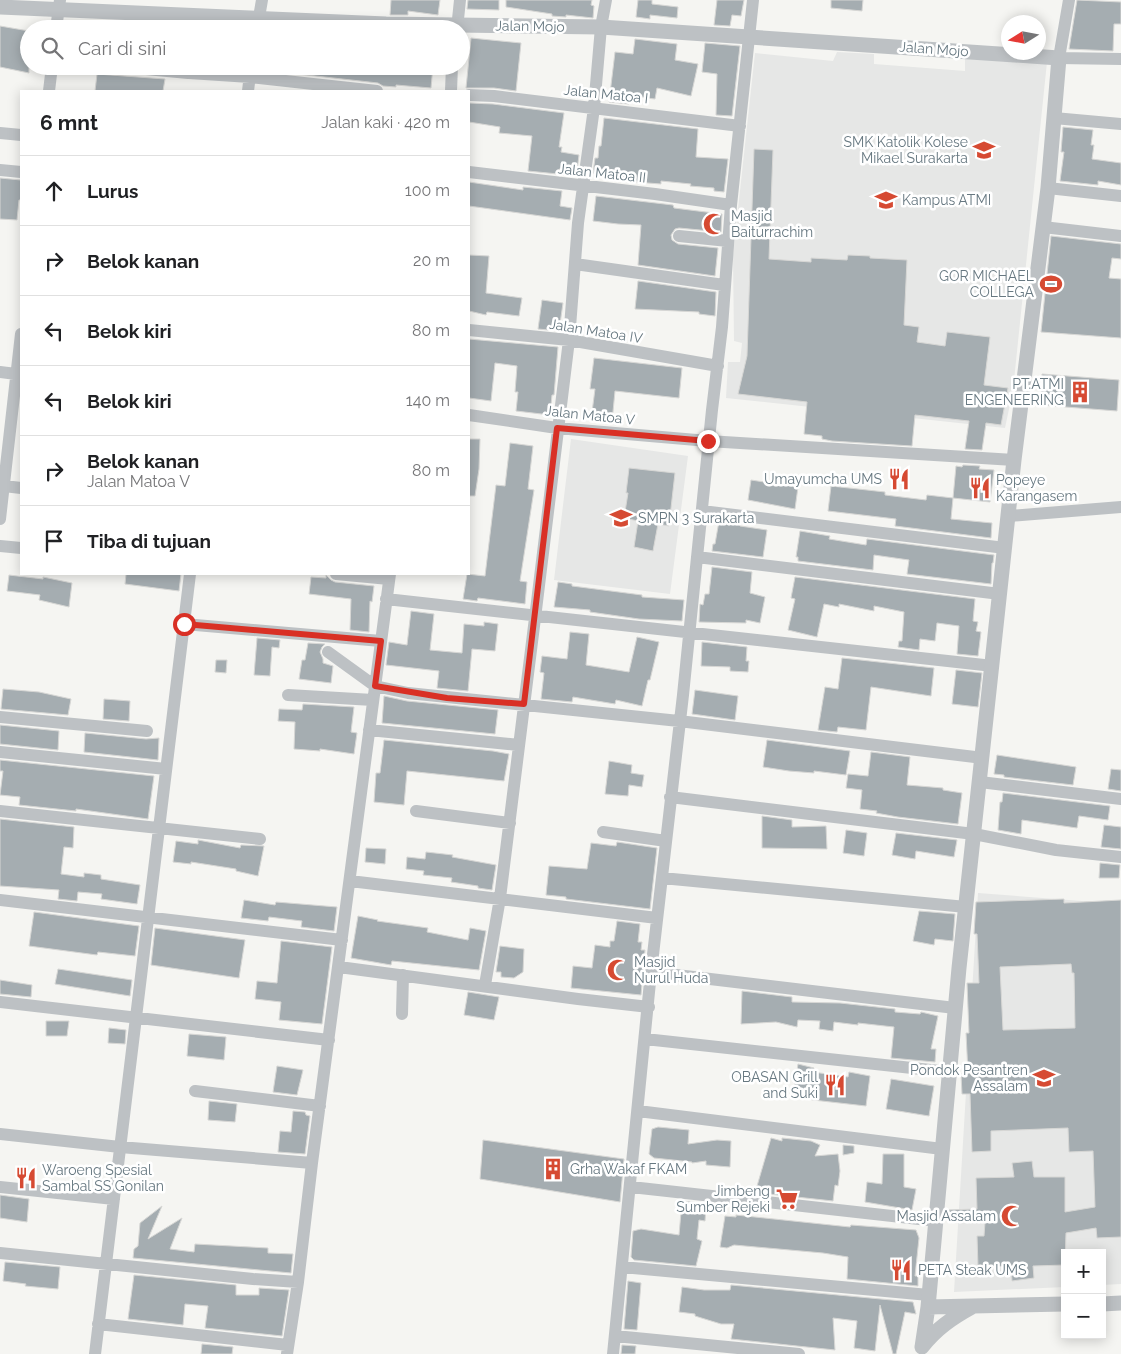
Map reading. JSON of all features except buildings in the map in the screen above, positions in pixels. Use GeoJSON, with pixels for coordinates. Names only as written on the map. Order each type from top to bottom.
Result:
{"type":"FeatureCollection","features":[{"type":"Feature","properties":{"kind":"street"},"geometry":{"type":"LineString","coordinates":[[259,20],[262,0]]}},
{"type":"Feature","properties":{"kind":"street"},"geometry":{"type":"LineString","coordinates":[[458,20],[460,0]]}},
{"type":"Feature","properties":{"kind":"street"},"geometry":{"type":"LineString","coordinates":[[485,986],[510,823],[569,340],[578,223],[594,108],[606,0]]}},
{"type":"Feature","properties":{"kind":"street"},"geometry":{"type":"LineString","coordinates":[[613,1354],[651,972],[702,511],[708,441],[718,366],[728,241],[753,0]]}},
{"type":"Feature","properties":{"kind":"street"},"geometry":{"type":"LineString","coordinates":[[922,1351],[937,1221],[955,1008],[1010,516],[1014,460],[1048,188],[1059,58],[1070,0]]}},
{"type":"Feature","properties":{"kind":"street"},"geometry":{"type":"LineString","coordinates":[[57,20],[59,5]]}},
{"type":"Feature","properties":{"kind":"street","name":"Jalan Mojo"},"geometry":{"type":"LineString","coordinates":[[0,7],[59,5],[216,20]]}},
{"type":"Feature","properties":{"kind":"street","name":"Jalan Mojo"},"geometry":{"type":"LineString","coordinates":[[470,27],[602,27],[1059,58]]}},
{"type":"Feature","properties":{"kind":"street"},"geometry":{"type":"LineString","coordinates":[[1059,58],[1121,59]]}},
{"type":"Feature","properties":{"kind":"street"},"geometry":{"type":"LineString","coordinates":[[49,90],[51,75]]}},
{"type":"Feature","properties":{"kind":"street"},"geometry":{"type":"LineString","coordinates":[[248,90],[250,75]]}},
{"type":"Feature","properties":{"kind":"street"},"geometry":{"type":"LineString","coordinates":[[276,75],[371,90]]}},
{"type":"Feature","properties":{"kind":"street"},"geometry":{"type":"LineString","coordinates":[[452,75],[452,90]]}},
{"type":"Feature","properties":{"kind":"street","name":"Jalan Matoa I"},"geometry":{"type":"LineString","coordinates":[[470,95],[494,96],[740,126]]}},
{"type":"Feature","properties":{"kind":"street"},"geometry":{"type":"LineString","coordinates":[[1054,118],[1121,124]]}},
{"type":"Feature","properties":{"kind":"street"},"geometry":{"type":"LineString","coordinates":[[0,133],[20,135]]}},
{"type":"Feature","properties":{"kind":"street"},"geometry":{"type":"LineString","coordinates":[[0,170],[20,172]]}},
{"type":"Feature","properties":{"kind":"street","name":"Jalan Matoa II"},"geometry":{"type":"LineString","coordinates":[[470,172],[732,205]]}},
{"type":"Feature","properties":{"kind":"street"},"geometry":{"type":"LineString","coordinates":[[1048,188],[1121,196]]}},
{"type":"Feature","properties":{"kind":"street"},"geometry":{"type":"LineString","coordinates":[[1043,227],[1121,236]]}},
{"type":"Feature","properties":{"kind":"street"},"geometry":{"type":"LineString","coordinates":[[679,236],[728,241]]}},
{"type":"Feature","properties":{"kind":"street"},"geometry":{"type":"LineString","coordinates":[[576,264],[724,286]]}},
{"type":"Feature","properties":{"kind":"street","name":"Jalan Matoa IV"},"geometry":{"type":"LineString","coordinates":[[470,330],[569,340],[718,366]]}},
{"type":"Feature","properties":{"kind":"street"},"geometry":{"type":"LineString","coordinates":[[0,519],[16,374],[20,354]]}},
{"type":"Feature","properties":{"kind":"street"},"geometry":{"type":"LineString","coordinates":[[0,372],[16,374]]}},
{"type":"Feature","properties":{"kind":"street","name":"Jalan Matoa V"},"geometry":{"type":"LineString","coordinates":[[470,415],[557,428],[708,441],[1014,460]]}},
{"type":"Feature","properties":{"kind":"street"},"geometry":{"type":"LineString","coordinates":[[4,486],[20,488]]}},
{"type":"Feature","properties":{"kind":"street"},"geometry":{"type":"LineString","coordinates":[[1010,516],[1121,507]]}},
{"type":"Feature","properties":{"kind":"street"},"geometry":{"type":"LineString","coordinates":[[702,511],[1005,548]]}},
{"type":"Feature","properties":{"kind":"street"},"geometry":{"type":"LineString","coordinates":[[0,546],[20,548]]}},
{"type":"Feature","properties":{"kind":"street"},"geometry":{"type":"LineString","coordinates":[[697,557],[1000,594]]}},
{"type":"Feature","properties":{"kind":"street"},"geometry":{"type":"LineString","coordinates":[[95,1354],[190,575]]}},
{"type":"Feature","properties":{"kind":"street"},"geometry":{"type":"LineString","coordinates":[[98,1324],[288,1350],[390,577],[354,575]]}},
{"type":"Feature","properties":{"kind":"street"},"geometry":{"type":"LineString","coordinates":[[386,599],[993,666]]}},
{"type":"Feature","properties":{"kind":"street"},"geometry":{"type":"LineString","coordinates":[[184,624],[381,641]]}},
{"type":"Feature","properties":{"kind":"street"},"geometry":{"type":"LineString","coordinates":[[328,652],[375,686],[447,698],[524,704],[679,721],[983,758]]}},
{"type":"Feature","properties":{"kind":"street"},"geometry":{"type":"LineString","coordinates":[[288,695],[373,700]]}},
{"type":"Feature","properties":{"kind":"street"},"geometry":{"type":"LineString","coordinates":[[0,717],[147,731]]}},
{"type":"Feature","properties":{"kind":"street"},"geometry":{"type":"LineString","coordinates":[[370,730],[519,744]]}},
{"type":"Feature","properties":{"kind":"street"},"geometry":{"type":"LineString","coordinates":[[0,752],[166,769]]}},
{"type":"Feature","properties":{"kind":"street"},"geometry":{"type":"LineString","coordinates":[[980,782],[1121,799]]}},
{"type":"Feature","properties":{"kind":"street"},"geometry":{"type":"LineString","coordinates":[[670,797],[974,834],[1056,850],[1121,857]]}},
{"type":"Feature","properties":{"kind":"street"},"geometry":{"type":"LineString","coordinates":[[0,811],[158,830],[260,839]]}},
{"type":"Feature","properties":{"kind":"street"},"geometry":{"type":"LineString","coordinates":[[416,811],[510,823]]}},
{"type":"Feature","properties":{"kind":"street"},"geometry":{"type":"LineString","coordinates":[[603,832],[666,841]]}},
{"type":"Feature","properties":{"kind":"street"},"geometry":{"type":"LineString","coordinates":[[662,878],[966,907]]}},
{"type":"Feature","properties":{"kind":"street"},"geometry":{"type":"LineString","coordinates":[[350,881],[657,918]]}},
{"type":"Feature","properties":{"kind":"street"},"geometry":{"type":"LineString","coordinates":[[0,900],[342,940]]}},
{"type":"Feature","properties":{"kind":"street"},"geometry":{"type":"LineString","coordinates":[[339,967],[648,1007]]}},
{"type":"Feature","properties":{"kind":"street"},"geometry":{"type":"LineString","coordinates":[[651,972],[955,1008]]}},
{"type":"Feature","properties":{"kind":"street"},"geometry":{"type":"LineString","coordinates":[[402,1014],[403,975]]}},
{"type":"Feature","properties":{"kind":"street"},"geometry":{"type":"LineString","coordinates":[[0,1002],[330,1040]]}},
{"type":"Feature","properties":{"kind":"street"},"geometry":{"type":"LineString","coordinates":[[645,1039],[949,1072]]}},
{"type":"Feature","properties":{"kind":"street"},"geometry":{"type":"LineString","coordinates":[[194,1091],[320,1106]]}},
{"type":"Feature","properties":{"kind":"street"},"geometry":{"type":"LineString","coordinates":[[638,1111],[942,1149]]}},
{"type":"Feature","properties":{"kind":"street"},"geometry":{"type":"LineString","coordinates":[[0,1134],[120,1147],[312,1163]]}},
{"type":"Feature","properties":{"kind":"street"},"geometry":{"type":"LineString","coordinates":[[0,1187],[114,1199]]}},
{"type":"Feature","properties":{"kind":"street"},"geometry":{"type":"LineString","coordinates":[[630,1187],[937,1221]]}},
{"type":"Feature","properties":{"kind":"street"},"geometry":{"type":"LineString","coordinates":[[0,1253],[298,1282]]}},
{"type":"Feature","properties":{"kind":"street"},"geometry":{"type":"LineString","coordinates":[[622,1267],[973,1306],[1061,1304]]}},
{"type":"Feature","properties":{"kind":"street"},"geometry":{"type":"LineString","coordinates":[[1106,1304],[1121,1303]]}},
{"type":"Feature","properties":{"kind":"street"},"geometry":{"type":"LineString","coordinates":[[922,1351],[937,1330],[973,1306]]}},
{"type":"Feature","properties":{"kind":"street"},"geometry":{"type":"LineString","coordinates":[[615,1336],[799,1354]]}},
{"type":"Feature","properties":{"kind":"shaded area","name":"Kampus ATMI"},"geometry":{"type":"Polygon","coordinates":[[[837,52],[874,54],[874,64],[965,71],[965,56],[1047,62],[1013,390],[1005,428],[726,398],[728,362],[740,362],[742,343],[734,341],[733,255],[755,53],[833,61],[837,52]]]}},
{"type":"Feature","properties":{"kind":"shaded area","name":"SMPN 3 Surakarta"},"geometry":{"type":"Polygon","coordinates":[[[571,439],[688,456],[670,594],[554,580],[571,439]]]}},
{"type":"Feature","properties":{"kind":"shaded area","name":"Pondok Pesantren Assalam"},"geometry":{"type":"Polygon","coordinates":[[[978,893],[1121,904],[1121,1284],[1106,1285],[1106,1249],[1061,1249],[1061,1287],[954,1292],[978,893]]]}},
{"type":"Feature","properties":{"kind":"place","name":"SMK Katolik Kolese Mikael Surakarta"},"geometry":{"type":"Point","coordinates":[984,150]}},
{"type":"Feature","properties":{"kind":"place","name":"Kampus ATMI"},"geometry":{"type":"Point","coordinates":[886,200]}},
{"type":"Feature","properties":{"kind":"place","name":"Masjid Baiturrachim"},"geometry":{"type":"Point","coordinates":[714,224]}},
{"type":"Feature","properties":{"kind":"place","name":"GOR MICHAEL COLLEGA"},"geometry":{"type":"Point","coordinates":[1051,284]}},
{"type":"Feature","properties":{"kind":"place","name":"PT.ATMI ENGENEERING"},"geometry":{"type":"Point","coordinates":[1080,392]}},
{"type":"Feature","properties":{"kind":"place","name":"Umayumcha UMS"},"geometry":{"type":"Point","coordinates":[899,479]}},
{"type":"Feature","properties":{"kind":"place","name":"Popeye Karangasem"},"geometry":{"type":"Point","coordinates":[980,488]}},
{"type":"Feature","properties":{"kind":"place","name":"SMPN 3 Surakarta"},"geometry":{"type":"Point","coordinates":[621,518]}},
{"type":"Feature","properties":{"kind":"place","name":"Masjid Nurul Huda"},"geometry":{"type":"Point","coordinates":[618,970]}},
{"type":"Feature","properties":{"kind":"place","name":"Pondok Pesantren Assalam"},"geometry":{"type":"Point","coordinates":[1044,1078]}},
{"type":"Feature","properties":{"kind":"place","name":"OBASAN Grill and Suki"},"geometry":{"type":"Point","coordinates":[835,1085]}},
{"type":"Feature","properties":{"kind":"place","name":"Grha Wakaf FKAM"},"geometry":{"type":"Point","coordinates":[553,1169]}},
{"type":"Feature","properties":{"kind":"place","name":"Waroeng Spesial Sambal SS Gonilan"},"geometry":{"type":"Point","coordinates":[26,1178]}},
{"type":"Feature","properties":{"kind":"place","name":"Jimbeng Sumber Rejeki"},"geometry":{"type":"Point","coordinates":[787,1199]}},
{"type":"Feature","properties":{"kind":"place","name":"Masjid Assalam"},"geometry":{"type":"Point","coordinates":[1012,1216]}},
{"type":"Feature","properties":{"kind":"place","name":"PETA Steak UMS"},"geometry":{"type":"Point","coordinates":[901,1270]}},
{"type":"Feature","properties":{"kind":"route"},"geometry":{"type":"LineString","coordinates":[[184,624],[381,641],[375,686],[447,698],[524,704],[557,428],[708,441]]}}]}
